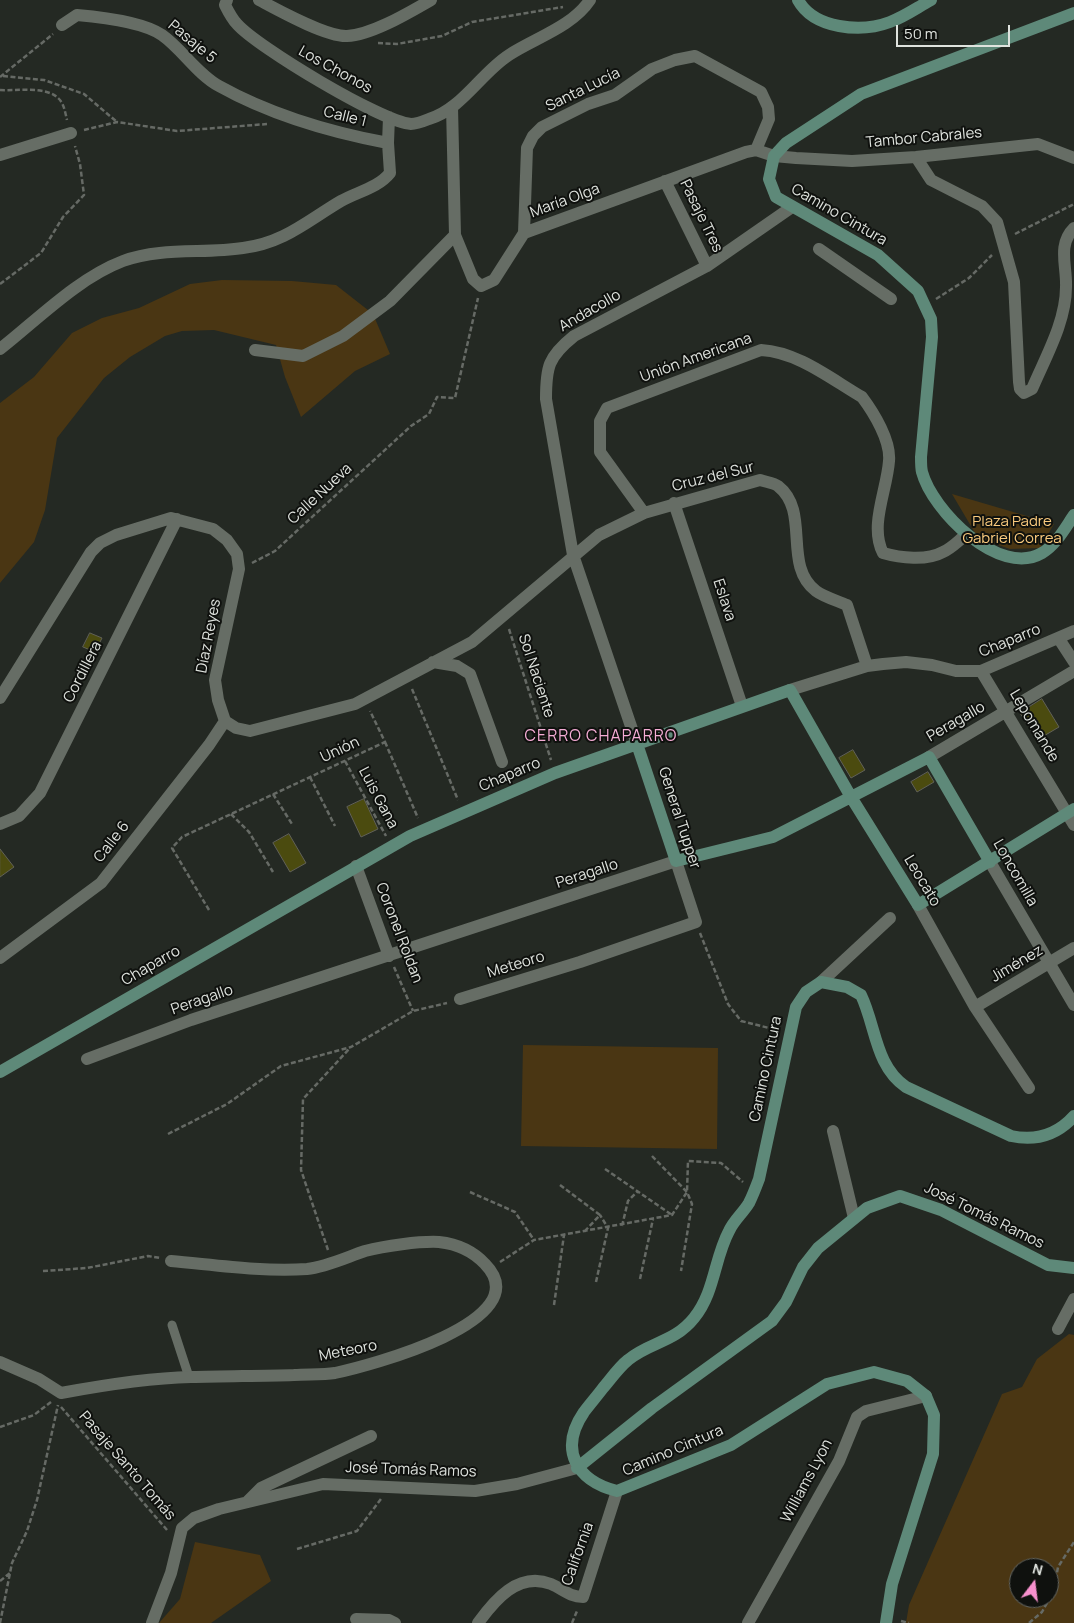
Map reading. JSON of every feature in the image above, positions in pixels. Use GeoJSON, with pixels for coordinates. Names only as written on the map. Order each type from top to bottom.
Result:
{"type":"FeatureCollection","features":[{"type":"Feature","properties":{"kind":"main road"},"geometry":{"type":"LineString","coordinates":[[798,0],[801,5],[820,21],[842,27],[865,27],[889,23],[931,0]]}},
{"type":"Feature","properties":{"kind":"main road"},"geometry":{"type":"LineString","coordinates":[[774,156],[786,143],[861,94],[1074,13]]}},
{"type":"Feature","properties":{"kind":"main road","name":"Camino Cintura"},"geometry":{"type":"LineString","coordinates":[[774,156],[769,178],[776,197],[792,207],[813,216],[878,255],[918,291],[926,305],[931,319],[932,337],[920,457],[922,472],[947,513],[966,535],[1011,558],[1026,558],[1041,554],[1052,545],[1074,515]]}},
{"type":"Feature","properties":{"kind":"main road","name":"Chaparro"},"geometry":{"type":"LineString","coordinates":[[0,1072],[356,866],[423,830],[555,773],[790,690]]}},
{"type":"Feature","properties":{"kind":"main road","name":"Leocato"},"geometry":{"type":"LineString","coordinates":[[790,690],[851,797],[918,905]]}},
{"type":"Feature","properties":{"kind":"main road","name":"General Tupper"},"geometry":{"type":"LineString","coordinates":[[638,744],[676,861]]}},
{"type":"Feature","properties":{"kind":"main road","name":"Peragallo"},"geometry":{"type":"LineString","coordinates":[[676,861],[773,837],[928,757]]}},
{"type":"Feature","properties":{"kind":"main road","name":"Loncomilla"},"geometry":{"type":"LineString","coordinates":[[928,757],[990,862]]}},
{"type":"Feature","properties":{"kind":"main road"},"geometry":{"type":"LineString","coordinates":[[918,905],[1072,816]]}},
{"type":"Feature","properties":{"kind":"main road"},"geometry":{"type":"LineString","coordinates":[[821,982],[847,987],[861,995],[877,1046],[896,1080],[906,1087],[1003,1132],[1022,1138],[1045,1136],[1058,1130],[1074,1116]]}},
{"type":"Feature","properties":{"kind":"main road","name":"Camino Cintura"},"geometry":{"type":"LineString","coordinates":[[821,982],[799,999],[754,1192],[728,1232],[707,1299],[692,1320],[668,1340],[645,1349],[628,1359],[583,1413],[575,1430],[574,1458],[577,1468],[601,1487],[617,1492],[731,1445],[827,1384],[874,1372],[907,1381],[926,1396]]}},
{"type":"Feature","properties":{"kind":"main road","name":"José Tomás Ramos"},"geometry":{"type":"LineString","coordinates":[[577,1468],[652,1408],[772,1321],[786,1302],[812,1255],[867,1208],[888,1199],[900,1196],[914,1199],[974,1226],[1048,1265],[1074,1268]]}},
{"type":"Feature","properties":{"kind":"main road"},"geometry":{"type":"LineString","coordinates":[[886,1623],[892,1584],[933,1454],[934,1415],[926,1396]]}},
{"type":"Feature","properties":{"kind":"street","name":"Los Chonos"},"geometry":{"type":"LineString","coordinates":[[227,0],[224,5],[236,24],[290,64],[390,117],[412,124],[432,118],[452,107],[497,62],[532,40],[566,23],[589,1]]}},
{"type":"Feature","properties":{"kind":"street"},"geometry":{"type":"LineString","coordinates":[[259,0],[304,24],[346,36],[398,20],[432,0]]}},
{"type":"Feature","properties":{"kind":"street","name":"Pasaje 5"},"geometry":{"type":"LineString","coordinates":[[62,25],[77,15],[96,16],[114,18],[161,34],[217,85],[295,120]]}},
{"type":"Feature","properties":{"kind":"street","name":"Santa Lucía"},"geometry":{"type":"LineString","coordinates":[[524,234],[527,148],[533,136],[542,127],[588,104],[615,94],[652,69],[675,60],[695,56],[761,92],[768,107],[769,120],[756,150]]}},
{"type":"Feature","properties":{"kind":"street"},"geometry":{"type":"LineString","coordinates":[[452,107],[455,235],[473,279],[481,286]]}},
{"type":"Feature","properties":{"kind":"street"},"geometry":{"type":"LineString","coordinates":[[0,349],[82,284],[121,262],[159,252],[244,248],[266,243],[286,236],[360,191],[384,180],[390,173],[388,143],[390,117]]}},
{"type":"Feature","properties":{"kind":"street","name":"Calle 1"},"geometry":{"type":"LineString","coordinates":[[295,120],[340,134],[388,143]]}},
{"type":"Feature","properties":{"kind":"street"},"geometry":{"type":"LineString","coordinates":[[0,156],[71,133]]}},
{"type":"Feature","properties":{"kind":"street","name":"Tambor Cabrales"},"geometry":{"type":"LineString","coordinates":[[774,156],[852,161],[916,157],[1038,144],[1074,158]]}},
{"type":"Feature","properties":{"kind":"street"},"geometry":{"type":"LineString","coordinates":[[756,150],[774,156]]}},
{"type":"Feature","properties":{"kind":"street","name":"María Olga"},"geometry":{"type":"LineString","coordinates":[[481,286],[494,280],[524,234],[756,150]]}},
{"type":"Feature","properties":{"kind":"street"},"geometry":{"type":"LineString","coordinates":[[916,157],[931,180],[982,206],[997,222],[1014,282],[1018,382],[1020,389],[1024,393],[1032,390],[1062,317],[1066,287],[1063,254],[1068,234],[1074,228]]}},
{"type":"Feature","properties":{"kind":"street","name":"Pasaje Tres"},"geometry":{"type":"LineString","coordinates":[[666,181],[707,266]]}},
{"type":"Feature","properties":{"kind":"street","name":"Andacollo"},"geometry":{"type":"LineString","coordinates":[[573,555],[546,399],[546,374],[556,351],[574,336],[707,266],[792,207]]}},
{"type":"Feature","properties":{"kind":"street"},"geometry":{"type":"LineString","coordinates":[[255,350],[302,356],[343,336],[390,302],[455,235]]}},
{"type":"Feature","properties":{"kind":"street"},"geometry":{"type":"LineString","coordinates":[[818,249],[891,299]]}},
{"type":"Feature","properties":{"kind":"street","name":"Unión Americana"},"geometry":{"type":"LineString","coordinates":[[644,512],[600,452],[600,421],[607,408],[761,350],[777,351],[790,355],[862,397],[869,407],[887,445],[890,459],[878,528],[878,543],[883,553],[898,557],[926,556],[942,553],[966,535]]}},
{"type":"Feature","properties":{"kind":"street","name":"Cruz del Sur"},"geometry":{"type":"LineString","coordinates":[[573,555],[599,535],[644,512],[760,480],[777,485],[788,497],[794,512],[799,570],[816,591],[847,605],[867,666]]}},
{"type":"Feature","properties":{"kind":"street","name":"Eslava"},"geometry":{"type":"LineString","coordinates":[[674,503],[742,706]]}},
{"type":"Feature","properties":{"kind":"street"},"geometry":{"type":"LineString","coordinates":[[0,698],[91,552],[100,543],[171,518],[177,519],[213,529],[227,540],[236,554],[239,569]]}},
{"type":"Feature","properties":{"kind":"street","name":"Cordillera"},"geometry":{"type":"LineString","coordinates":[[0,824],[19,816],[40,793],[177,519]]}},
{"type":"Feature","properties":{"kind":"street"},"geometry":{"type":"LineString","coordinates":[[225,721],[236,728],[250,731],[355,704],[472,642],[573,555]]}},
{"type":"Feature","properties":{"kind":"street","name":"General Tupper"},"geometry":{"type":"LineString","coordinates":[[573,555],[638,744]]}},
{"type":"Feature","properties":{"kind":"street","name":"Díaz Reyes"},"geometry":{"type":"LineString","coordinates":[[225,721],[218,700],[215,680],[239,569]]}},
{"type":"Feature","properties":{"kind":"street","name":"Chaparro"},"geometry":{"type":"LineString","coordinates":[[790,690],[867,666],[906,662],[932,664],[956,671],[981,671],[1074,631]]}},
{"type":"Feature","properties":{"kind":"street"},"geometry":{"type":"LineString","coordinates":[[1059,639],[1074,662]]}},
{"type":"Feature","properties":{"kind":"street"},"geometry":{"type":"LineString","coordinates":[[433,662],[457,666],[470,674],[502,762]]}},
{"type":"Feature","properties":{"kind":"street","name":"Lepomande"},"geometry":{"type":"LineString","coordinates":[[981,671],[1072,816]]}},
{"type":"Feature","properties":{"kind":"street","name":"Peragallo"},"geometry":{"type":"LineString","coordinates":[[928,757],[1074,671]]}},
{"type":"Feature","properties":{"kind":"street","name":"Calle 6"},"geometry":{"type":"LineString","coordinates":[[0,958],[101,882],[209,745],[225,721]]}},
{"type":"Feature","properties":{"kind":"street","name":"General Tupper"},"geometry":{"type":"LineString","coordinates":[[676,861],[696,922]]}},
{"type":"Feature","properties":{"kind":"street","name":"Peragallo"},"geometry":{"type":"LineString","coordinates":[[87,1060],[190,1020],[676,861]]}},
{"type":"Feature","properties":{"kind":"street","name":"Loncomilla"},"geometry":{"type":"LineString","coordinates":[[990,862],[1048,965],[1074,1005]]}},
{"type":"Feature","properties":{"kind":"street","name":"Coronel Roldan"},"geometry":{"type":"LineString","coordinates":[[356,866],[389,956]]}},
{"type":"Feature","properties":{"kind":"street","name":"Leocato"},"geometry":{"type":"LineString","coordinates":[[918,905],[975,1007],[1029,1088]]}},
{"type":"Feature","properties":{"kind":"street"},"geometry":{"type":"LineString","coordinates":[[821,982],[890,918]]}},
{"type":"Feature","properties":{"kind":"street","name":"Meteoro"},"geometry":{"type":"LineString","coordinates":[[460,999],[580,962],[696,922]]}},
{"type":"Feature","properties":{"kind":"street","name":"Jiménez"},"geometry":{"type":"LineString","coordinates":[[975,1007],[1074,948]]}},
{"type":"Feature","properties":{"kind":"street"},"geometry":{"type":"LineString","coordinates":[[833,1131],[854,1218]]}},
{"type":"Feature","properties":{"kind":"street"},"geometry":{"type":"LineString","coordinates":[[172,1261],[238,1267],[308,1269],[368,1251],[437,1242],[458,1246],[475,1253],[490,1269]]}},
{"type":"Feature","properties":{"kind":"street","name":"Meteoro"},"geometry":{"type":"LineString","coordinates":[[60,1398],[114,1383],[188,1377],[332,1373],[389,1360],[461,1328],[484,1314],[494,1300],[495,1283],[490,1269]]}},
{"type":"Feature","properties":{"kind":"street"},"geometry":{"type":"LineString","coordinates":[[1058,1329],[1074,1299]]}},
{"type":"Feature","properties":{"kind":"street"},"geometry":{"type":"LineString","coordinates":[[0,1362],[39,1379],[60,1398]]}},
{"type":"Feature","properties":{"kind":"street","name":"Williams Lyon"},"geometry":{"type":"LineString","coordinates":[[748,1623],[839,1461],[857,1417],[866,1411],[926,1396]]}},
{"type":"Feature","properties":{"kind":"street"},"geometry":{"type":"LineString","coordinates":[[247,1502],[261,1488],[371,1436]]}},
{"type":"Feature","properties":{"kind":"street","name":"José Tomás Ramos"},"geometry":{"type":"LineString","coordinates":[[152,1623],[171,1573],[182,1528],[194,1518],[247,1502],[323,1484],[475,1491],[517,1484],[577,1468]]}},
{"type":"Feature","properties":{"kind":"street","name":"California"},"geometry":{"type":"LineString","coordinates":[[478,1623],[495,1599],[517,1585],[533,1581],[549,1583],[569,1595],[583,1597],[617,1492]]}},
{"type":"Feature","properties":{"kind":"street"},"geometry":{"type":"LineString","coordinates":[[356,1619],[389,1620],[395,1623]]}},
{"type":"Feature","properties":{"kind":"lane"},"geometry":{"type":"LineString","coordinates":[[172,1325],[188,1377]]}},
{"type":"Feature","properties":{"kind":"path"},"geometry":{"type":"LineString","coordinates":[[357,34],[363,40],[397,44],[442,36],[472,22],[589,1]]}},
{"type":"Feature","properties":{"kind":"path"},"geometry":{"type":"LineString","coordinates":[[1,77],[62,25]]}},
{"type":"Feature","properties":{"kind":"path"},"geometry":{"type":"LineString","coordinates":[[1,77],[44,80],[84,94],[117,122]]}},
{"type":"Feature","properties":{"kind":"path"},"geometry":{"type":"LineString","coordinates":[[0,90],[44,92],[58,97],[63,105],[80,164],[84,196],[63,217],[41,253],[0,284]]}},
{"type":"Feature","properties":{"kind":"path"},"geometry":{"type":"LineString","coordinates":[[71,133],[117,122],[178,131],[270,123]]}},
{"type":"Feature","properties":{"kind":"path","name":"Calle Nueva"},"geometry":{"type":"LineString","coordinates":[[239,569],[275,552],[410,426],[428,414],[437,397],[454,398],[481,286]]}},
{"type":"Feature","properties":{"kind":"path","name":"Sol Naciente"},"geometry":{"type":"LineString","coordinates":[[504,614],[555,773]]}},
{"type":"Feature","properties":{"kind":"path"},"geometry":{"type":"LineString","coordinates":[[411,688],[463,813]]}},
{"type":"Feature","properties":{"kind":"path"},"geometry":{"type":"LineString","coordinates":[[368,708],[385,742],[423,830]]}},
{"type":"Feature","properties":{"kind":"path","name":"Unión"},"geometry":{"type":"LineString","coordinates":[[209,910],[172,848],[182,837],[385,742]]}},
{"type":"Feature","properties":{"kind":"path","name":"Luis Gana"},"geometry":{"type":"LineString","coordinates":[[345,761],[391,847]]}},
{"type":"Feature","properties":{"kind":"path"},"geometry":{"type":"LineString","coordinates":[[310,777],[335,826]]}},
{"type":"Feature","properties":{"kind":"path"},"geometry":{"type":"LineString","coordinates":[[273,794],[292,824]]}},
{"type":"Feature","properties":{"kind":"path"},"geometry":{"type":"LineString","coordinates":[[231,814],[249,832],[273,872]]}},
{"type":"Feature","properties":{"kind":"path"},"geometry":{"type":"LineString","coordinates":[[696,922],[728,1004],[741,1021],[791,1033]]}},
{"type":"Feature","properties":{"kind":"path","name":"Coronel Roldan"},"geometry":{"type":"LineString","coordinates":[[389,956],[413,1011]]}},
{"type":"Feature","properties":{"kind":"path"},"geometry":{"type":"LineString","coordinates":[[168,1134],[227,1104],[282,1066],[351,1047],[413,1011],[460,999]]}},
{"type":"Feature","properties":{"kind":"path"},"geometry":{"type":"LineString","coordinates":[[332,1262],[301,1170],[303,1099],[351,1047]]}},
{"type":"Feature","properties":{"kind":"path"},"geometry":{"type":"LineString","coordinates":[[652,1156],[687,1192],[692,1204],[681,1271]]}},
{"type":"Feature","properties":{"kind":"path"},"geometry":{"type":"LineString","coordinates":[[490,1269],[534,1240],[622,1226],[672,1215],[687,1192],[688,1161],[722,1163],[754,1192]]}},
{"type":"Feature","properties":{"kind":"path"},"geometry":{"type":"LineString","coordinates":[[605,1169],[672,1215]]}},
{"type":"Feature","properties":{"kind":"path"},"geometry":{"type":"LineString","coordinates":[[560,1185],[600,1215],[608,1228],[596,1282]]}},
{"type":"Feature","properties":{"kind":"path"},"geometry":{"type":"LineString","coordinates":[[622,1226],[628,1201],[638,1191]]}},
{"type":"Feature","properties":{"kind":"path"},"geometry":{"type":"LineString","coordinates":[[470,1192],[515,1212],[534,1240]]}},
{"type":"Feature","properties":{"kind":"path"},"geometry":{"type":"LineString","coordinates":[[584,1232],[600,1215]]}},
{"type":"Feature","properties":{"kind":"path"},"geometry":{"type":"LineString","coordinates":[[640,1279],[653,1219]]}},
{"type":"Feature","properties":{"kind":"path"},"geometry":{"type":"LineString","coordinates":[[554,1305],[564,1235]]}},
{"type":"Feature","properties":{"kind":"path"},"geometry":{"type":"LineString","coordinates":[[43,1271],[87,1268],[148,1256],[172,1261]]}},
{"type":"Feature","properties":{"kind":"path"},"geometry":{"type":"LineString","coordinates":[[0,1427],[34,1415],[60,1398]]}},
{"type":"Feature","properties":{"kind":"path"},"geometry":{"type":"LineString","coordinates":[[0,1623],[10,1573],[37,1500],[60,1398]]}},
{"type":"Feature","properties":{"kind":"path","name":"Pasaje Santo Tomás"},"geometry":{"type":"LineString","coordinates":[[60,1398],[178,1543]]}},
{"type":"Feature","properties":{"kind":"path"},"geometry":{"type":"LineString","coordinates":[[297,1549],[357,1531],[391,1486]]}},
{"type":"Feature","properties":{"kind":"path"},"geometry":{"type":"LineString","coordinates":[[1029,1623],[1042,1612],[1054,1590],[1058,1567],[1074,1542]]}},
{"type":"Feature","properties":{"kind":"path"},"geometry":{"type":"LineString","coordinates":[[0,1581],[10,1573]]}},
{"type":"Feature","properties":{"kind":"green space"},"geometry":{"type":"Polygon","coordinates":[[[222,280],[292,281],[336,285],[373,314],[390,354],[355,371],[301,417],[285,377],[276,345],[214,330],[182,331],[165,336],[130,357],[104,378],[57,438],[45,510],[34,542],[0,583],[0,403],[34,377],[72,333],[102,318],[139,308],[190,284],[222,280]]]}},
{"type":"Feature","properties":{"kind":"green space","name":"Plaza Padre Gabriel Correa"},"geometry":{"type":"Polygon","coordinates":[[[952,494],[1054,524],[1040,548],[1010,549],[978,538],[952,494]]]}},
{"type":"Feature","properties":{"kind":"green space"},"geometry":{"type":"Polygon","coordinates":[[[523,1045],[718,1048],[717,1149],[521,1146],[523,1045]]]}},
{"type":"Feature","properties":{"kind":"green space"},"geometry":{"type":"Polygon","coordinates":[[[1069,1334],[1074,1335],[1074,1623],[906,1623],[909,1605],[1002,1394],[1022,1387],[1037,1359],[1069,1334]]]}},
{"type":"Feature","properties":{"kind":"green space"},"geometry":{"type":"Polygon","coordinates":[[[195,1542],[260,1555],[271,1581],[211,1623],[159,1623],[180,1599],[195,1542]]]}},
{"type":"Feature","properties":{"kind":"building"},"geometry":{"type":"Polygon","coordinates":[[[90,633],[102,638],[95,652],[83,647],[90,633]]]}},
{"type":"Feature","properties":{"kind":"building"},"geometry":{"type":"Polygon","coordinates":[[[1042,699],[1059,727],[1037,740],[1020,713],[1042,699]]]}},
{"type":"Feature","properties":{"kind":"building"},"geometry":{"type":"Polygon","coordinates":[[[853,750],[865,770],[851,778],[839,758],[853,750]]]}},
{"type":"Feature","properties":{"kind":"building"},"geometry":{"type":"Polygon","coordinates":[[[928,772],[934,782],[917,792],[911,782],[928,772]]]}},
{"type":"Feature","properties":{"kind":"building"},"geometry":{"type":"Polygon","coordinates":[[[364,799],[378,829],[361,837],[347,807],[364,799]]]}},
{"type":"Feature","properties":{"kind":"building"},"geometry":{"type":"Polygon","coordinates":[[[289,834],[306,863],[290,872],[273,843],[289,834]]]}},
{"type":"Feature","properties":{"kind":"building"},"geometry":{"type":"Polygon","coordinates":[[[0,849],[14,867],[0,877],[0,849]]]}},
{"type":"Feature","properties":{"kind":"district","name":"CERRO CHAPARRO"},"geometry":{"type":"Point","coordinates":[601,737]}}]}
